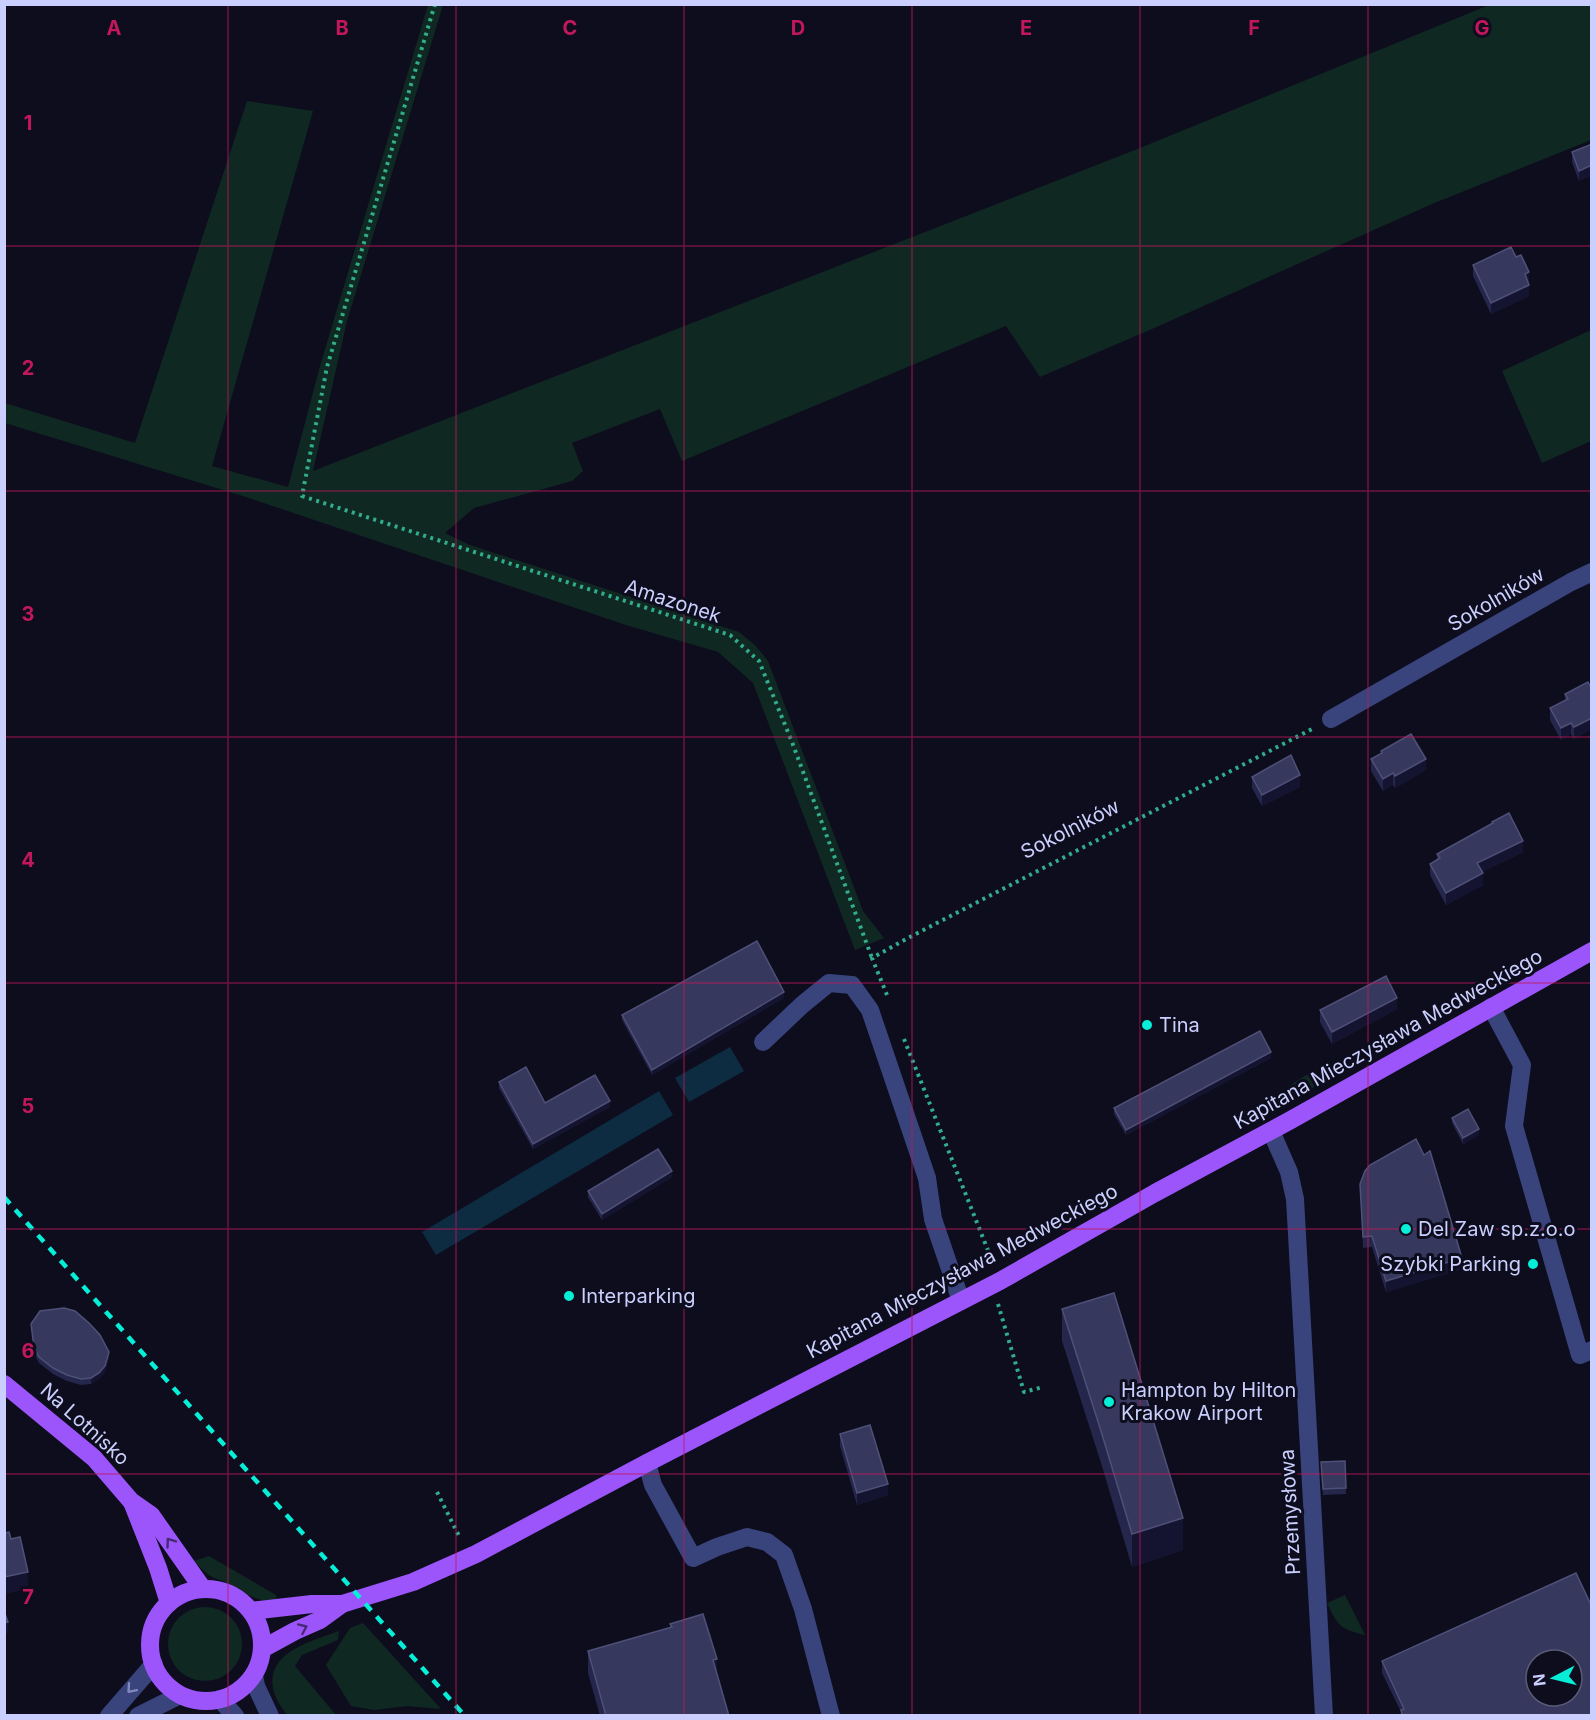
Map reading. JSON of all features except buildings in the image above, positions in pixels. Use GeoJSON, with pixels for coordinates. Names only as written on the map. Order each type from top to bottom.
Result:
{"type":"FeatureCollection","features":[{"type":"Feature","properties":{"kind":"main road","name":"Kapitana Mieczysława Medweckiego"},"geometry":{"type":"LineString","coordinates":[[251,1611],[312,1604],[342,1604],[413,1582],[476,1554],[1000,1281],[1592,951]]}},
{"type":"Feature","properties":{"kind":"main road","name":"Na Lotnisko"},"geometry":{"type":"LineString","coordinates":[[4,1384],[94,1458],[131,1501],[151,1515],[202,1589]]}},
{"type":"Feature","properties":{"kind":"main road","name":"Na Lotnisko"},"geometry":{"type":"LineString","coordinates":[[131,1501],[158,1568],[169,1603]]}},
{"type":"Feature","properties":{"kind":"main road"},"geometry":{"type":"LineString","coordinates":[[202,1589],[221,1591],[238,1598],[251,1611],[262,1636],[262,1649],[254,1675],[237,1692],[208,1701],[194,1700],[180,1695],[164,1682],[154,1664],[150,1648],[152,1631],[158,1616],[169,1603],[185,1593],[202,1589]]}},
{"type":"Feature","properties":{"kind":"main road","name":"Kapitana Mieczysława Medweckiego"},"geometry":{"type":"LineString","coordinates":[[262,1649],[320,1620],[342,1604]]}},
{"type":"Feature","properties":{"kind":"street","name":"Sokolników"},"geometry":{"type":"LineString","coordinates":[[1330,719],[1592,572]]}},
{"type":"Feature","properties":{"kind":"street"},"geometry":{"type":"LineString","coordinates":[[763,1042],[802,1005],[830,983],[852,985],[870,1010],[927,1178],[933,1218],[961,1301]]}},
{"type":"Feature","properties":{"kind":"street"},"geometry":{"type":"LineString","coordinates":[[1491,1007],[1522,1065],[1514,1126],[1580,1355],[1592,1350]]}},
{"type":"Feature","properties":{"kind":"street","name":"Przemysłowa"},"geometry":{"type":"LineString","coordinates":[[1271,1131],[1289,1172],[1295,1199],[1324,1716]]}},
{"type":"Feature","properties":{"kind":"street"},"geometry":{"type":"LineString","coordinates":[[647,1463],[652,1485],[693,1558],[747,1537],[767,1542],[784,1555],[803,1609],[831,1716]]}},
{"type":"Feature","properties":{"kind":"street"},"geometry":{"type":"LineString","coordinates":[[109,1716],[154,1664]]}},
{"type":"Feature","properties":{"kind":"street"},"geometry":{"type":"LineString","coordinates":[[254,1675],[256,1686],[270,1716]]}},
{"type":"Feature","properties":{"kind":"street"},"geometry":{"type":"LineString","coordinates":[[138,1716],[180,1695]]}},
{"type":"Feature","properties":{"kind":"street"},"geometry":{"type":"LineString","coordinates":[[220,1699],[235,1716]]}},
{"type":"Feature","properties":{"kind":"path","name":"Amazonek"},"geometry":{"type":"LineString","coordinates":[[435,4],[327,367],[302,496],[730,635],[759,661],[792,742],[872,958]]}},
{"type":"Feature","properties":{"kind":"path","name":"Sokolników"},"geometry":{"type":"LineString","coordinates":[[872,958],[1330,719]]}},
{"type":"Feature","properties":{"kind":"path"},"geometry":{"type":"LineString","coordinates":[[872,958],[889,1000]]}},
{"type":"Feature","properties":{"kind":"path"},"geometry":{"type":"LineString","coordinates":[[901,1031],[1000,1281]]}},
{"type":"Feature","properties":{"kind":"path"},"geometry":{"type":"LineString","coordinates":[[997,1304],[1024,1392],[1043,1387]]}},
{"type":"Feature","properties":{"kind":"path"},"geometry":{"type":"LineString","coordinates":[[437,1492],[461,1538],[452,1543]]}},
{"type":"Feature","properties":{"kind":"green space"},"geometry":{"type":"Polygon","coordinates":[[[428,5],[443,5],[347,321],[313,471],[1135,150],[1489,5],[1591,5],[1591,140],[1432,204],[1040,377],[1006,326],[682,461],[660,409],[572,443],[583,471],[572,481],[474,508],[445,533],[470,545],[739,632],[755,645],[768,661],[863,911],[884,938],[855,950],[753,683],[718,652],[626,625],[249,498],[5,423],[5,403],[135,443],[247,101],[313,111],[212,466],[288,487],[320,366],[428,5]]]}},
{"type":"Feature","properties":{"kind":"green space"},"geometry":{"type":"Polygon","coordinates":[[[1591,330],[1591,441],[1542,463],[1502,371],[1591,330]]]}},
{"type":"Feature","properties":{"kind":"green space"},"geometry":{"type":"Polygon","coordinates":[[[1316,1069],[1314,1087],[1303,1096],[1287,1087],[1316,1069]]]}},
{"type":"Feature","properties":{"kind":"green space"},"geometry":{"type":"Polygon","coordinates":[[[209,1556],[276,1595],[277,1600],[257,1599],[210,1576],[194,1561],[209,1556]]]}},
{"type":"Feature","properties":{"kind":"green space"},"geometry":{"type":"Polygon","coordinates":[[[1345,1595],[1365,1635],[1350,1631],[1337,1622],[1327,1603],[1345,1595]]]}},
{"type":"Feature","properties":{"kind":"green space"},"geometry":{"type":"Polygon","coordinates":[[[205,1607],[219,1610],[231,1618],[239,1630],[242,1644],[239,1658],[231,1670],[219,1678],[205,1681],[191,1678],[179,1670],[171,1658],[168,1644],[171,1630],[179,1618],[191,1610],[205,1607]]]}},
{"type":"Feature","properties":{"kind":"green space"},"geometry":{"type":"Polygon","coordinates":[[[363,1623],[441,1709],[407,1706],[374,1710],[351,1706],[326,1665],[350,1628],[363,1623]]]}},
{"type":"Feature","properties":{"kind":"green space"},"geometry":{"type":"Polygon","coordinates":[[[339,1631],[338,1640],[302,1655],[295,1666],[336,1715],[287,1715],[275,1695],[273,1681],[275,1669],[281,1659],[302,1645],[339,1631]]]}},
{"type":"Feature","properties":{"kind":"water"},"geometry":{"type":"Polygon","coordinates":[[[730,1047],[744,1071],[689,1102],[675,1078],[730,1047]]]}},
{"type":"Feature","properties":{"kind":"water"},"geometry":{"type":"Polygon","coordinates":[[[659,1091],[673,1115],[436,1255],[422,1232],[659,1091]]]}},
{"type":"Feature","properties":{"kind":"railway"},"geometry":{"type":"LineString","coordinates":[[4,1197],[465,1716]]}},
{"type":"Feature","properties":{"kind":"place","name":"Tina"},"geometry":{"type":"Point","coordinates":[1147,1025]}},
{"type":"Feature","properties":{"kind":"place","name":"Del Zaw sp.z.o.o"},"geometry":{"type":"Point","coordinates":[1406,1229]}},
{"type":"Feature","properties":{"kind":"place","name":"Szybki Parking"},"geometry":{"type":"Point","coordinates":[1533,1264]}},
{"type":"Feature","properties":{"kind":"place","name":"Interparking"},"geometry":{"type":"Point","coordinates":[569,1296]}},
{"type":"Feature","properties":{"kind":"place","name":"Hampton by Hilton Krakow Airport"},"geometry":{"type":"Point","coordinates":[1109,1402]}}]}
